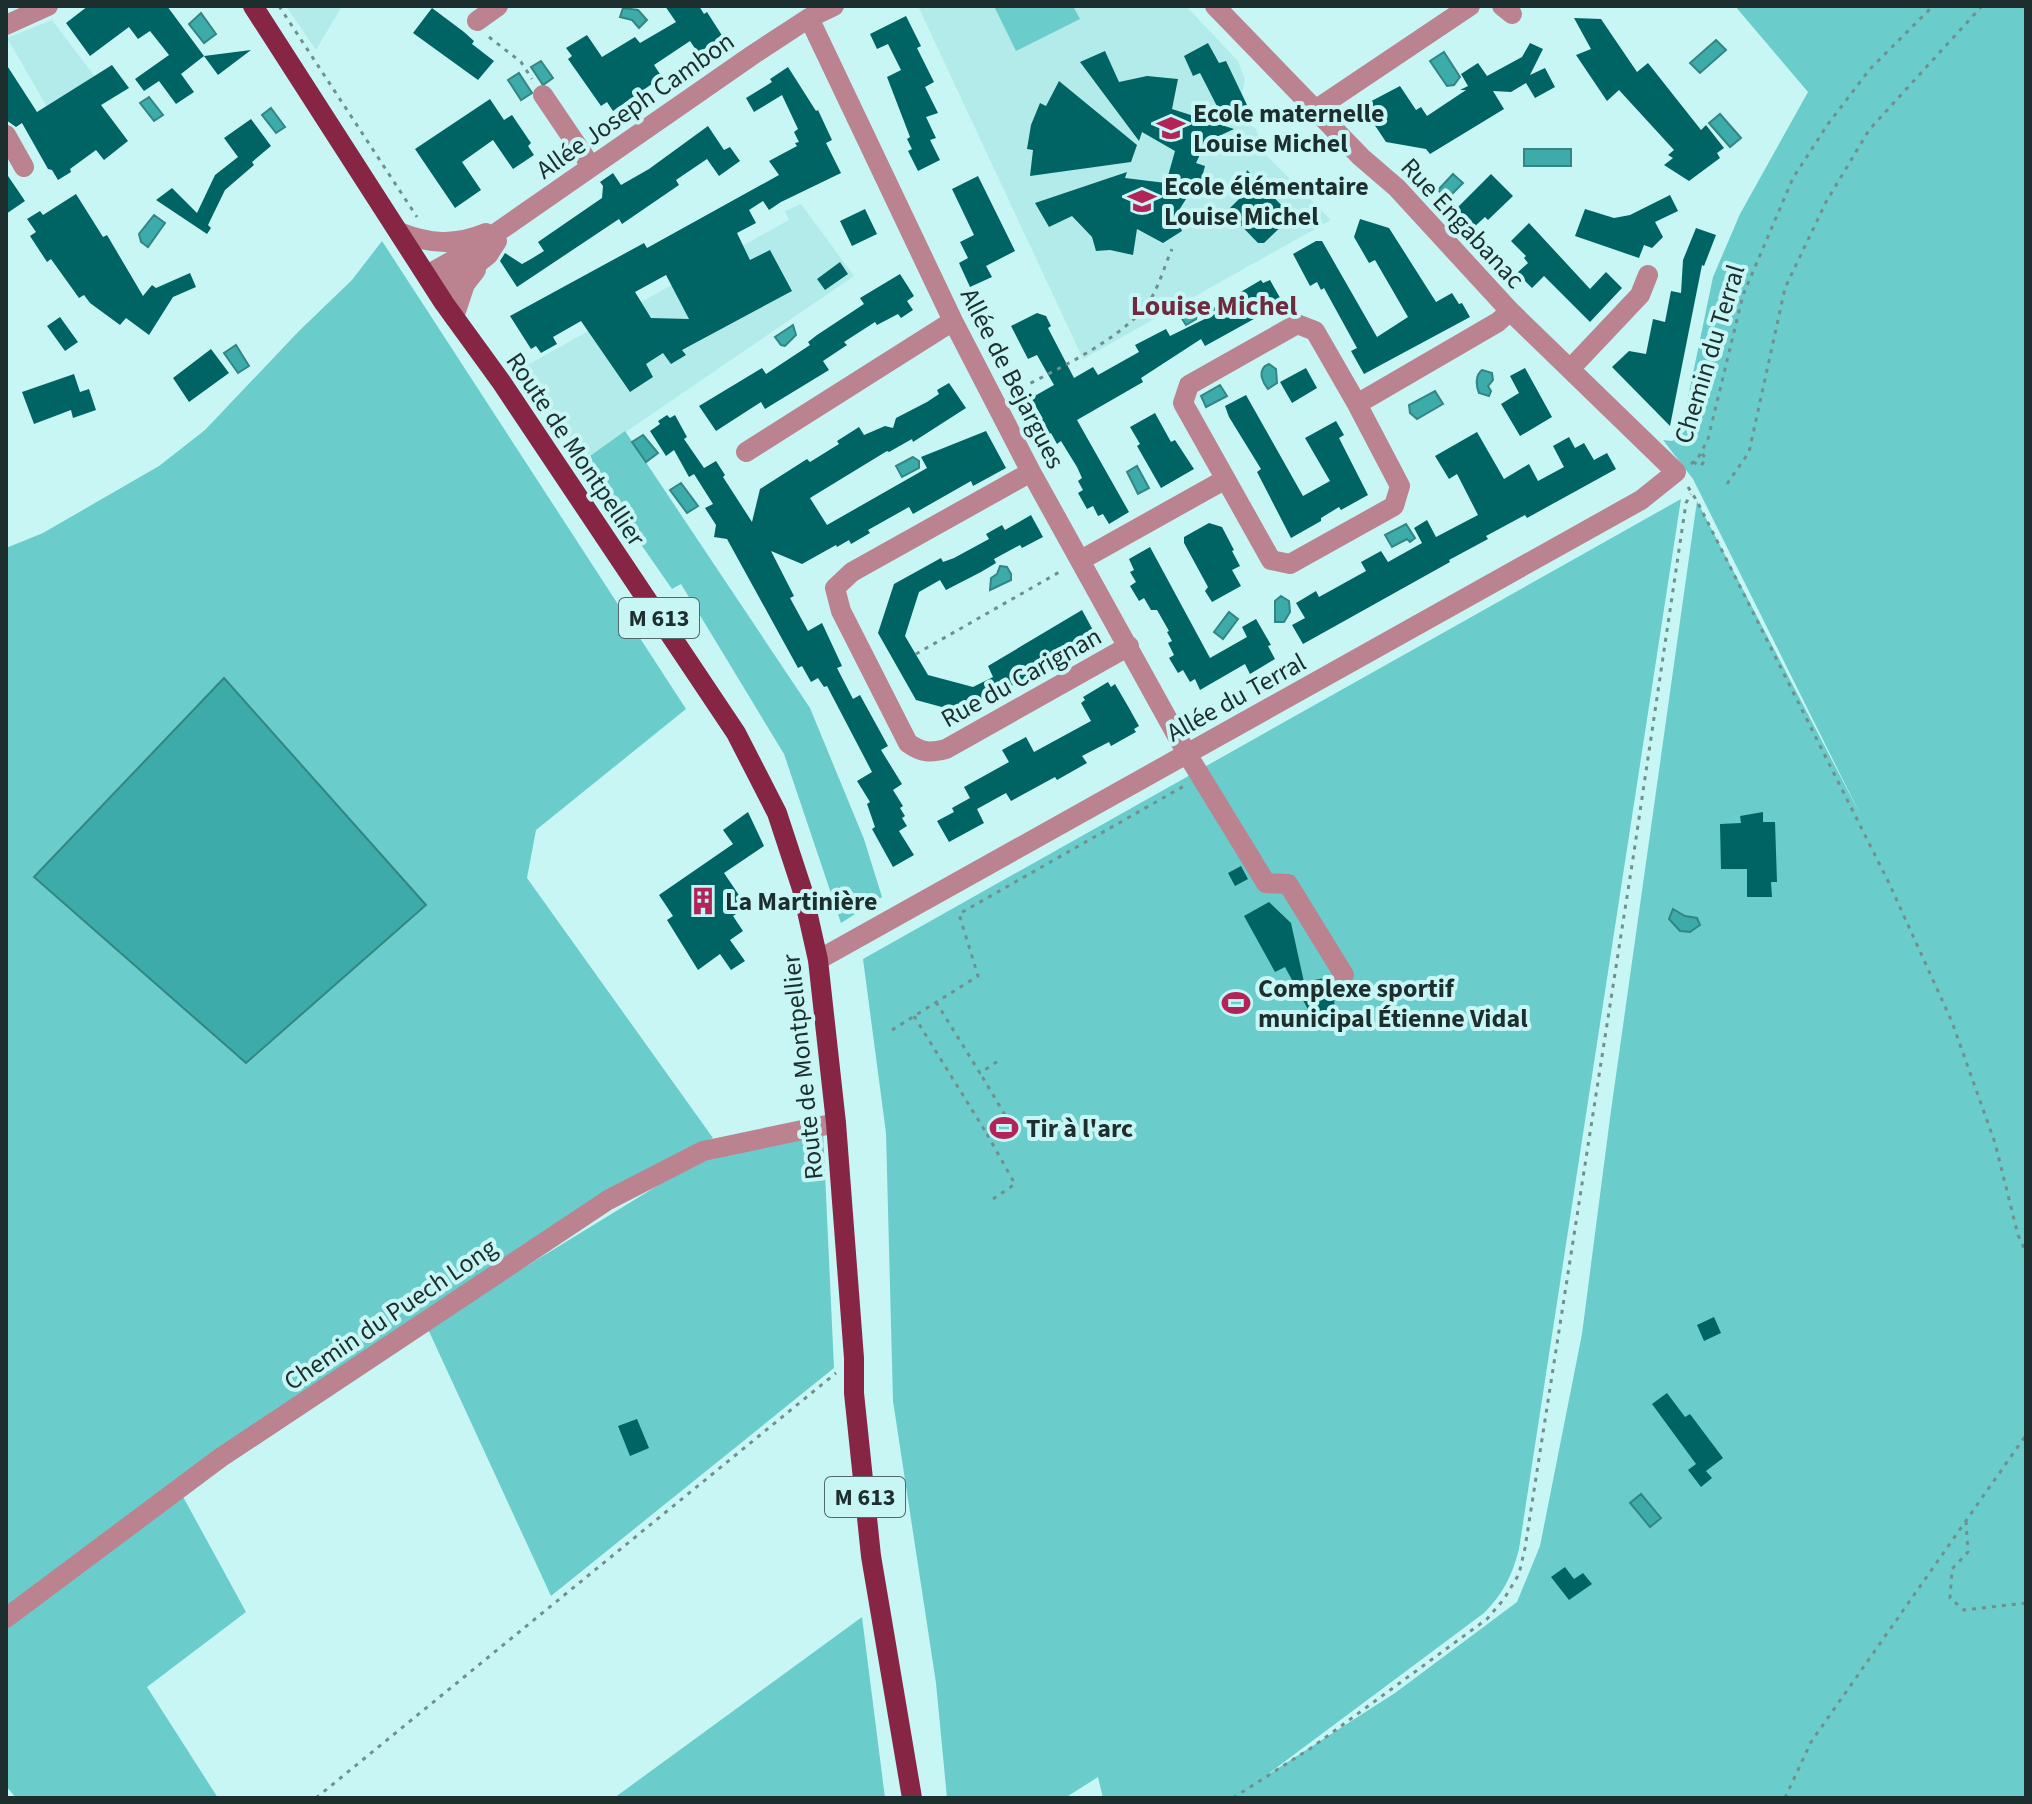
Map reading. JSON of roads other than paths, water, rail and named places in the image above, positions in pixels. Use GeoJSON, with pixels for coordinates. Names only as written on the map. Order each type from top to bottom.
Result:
{"type":"FeatureCollection","features":[{"type":"Feature","properties":{"kind":"main road","name":"Route de Montpellier"},"geometry":{"type":"LineString","coordinates":[[253,6],[454,317],[502,383],[736,733],[777,813],[802,889],[818,960],[836,1123],[854,1393],[871,1556],[912,1798]]}},
{"type":"Feature","properties":{"kind":"street"},"geometry":{"type":"LineString","coordinates":[[477,21],[498,6]]}},
{"type":"Feature","properties":{"kind":"street","name":"Allée Joseph Cambon"},"geometry":{"type":"LineString","coordinates":[[427,275],[473,249],[809,18],[834,6]]}},
{"type":"Feature","properties":{"kind":"street","name":"Rue Engabanac"},"geometry":{"type":"LineString","coordinates":[[1215,6],[1361,157],[1397,188],[1510,311],[1684,467]]}},
{"type":"Feature","properties":{"kind":"street"},"geometry":{"type":"LineString","coordinates":[[1315,110],[1470,6]]}},
{"type":"Feature","properties":{"kind":"street"},"geometry":{"type":"LineString","coordinates":[[6,25],[41,8]]}},
{"type":"Feature","properties":{"kind":"street","name":"Allée de Bejargues"},"geometry":{"type":"LineString","coordinates":[[809,18],[953,321],[1031,472],[1187,754],[1266,883],[1288,884],[1344,975]]}},
{"type":"Feature","properties":{"kind":"street"},"geometry":{"type":"LineString","coordinates":[[543,95],[591,166]]}},
{"type":"Feature","properties":{"kind":"street"},"geometry":{"type":"LineString","coordinates":[[6,135],[24,167]]}},
{"type":"Feature","properties":{"kind":"street","name":"Allée Joseph Cambon"},"geometry":{"type":"LineString","coordinates":[[399,232],[439,244],[471,239],[508,224]]}},
{"type":"Feature","properties":{"kind":"street","name":"Allée Joseph Cambon"},"geometry":{"type":"LineString","coordinates":[[454,317],[465,284],[508,224]]}},
{"type":"Feature","properties":{"kind":"street","name":"Allée Joseph Cambon"},"geometry":{"type":"LineString","coordinates":[[439,293],[488,255]]}},
{"type":"Feature","properties":{"kind":"street"},"geometry":{"type":"LineString","coordinates":[[1571,368],[1640,295],[1648,275]]}},
{"type":"Feature","properties":{"kind":"street"},"geometry":{"type":"LineString","coordinates":[[1357,404],[1498,322],[1510,311]]}},
{"type":"Feature","properties":{"kind":"street"},"geometry":{"type":"LineString","coordinates":[[746,452],[953,321]]}},
{"type":"Feature","properties":{"kind":"street"},"geometry":{"type":"LineString","coordinates":[[1297,324],[1315,331],[1357,404],[1400,486],[1394,506],[1290,564],[1271,560],[1183,403],[1189,385],[1297,324]]}},
{"type":"Feature","properties":{"kind":"street","name":"Allée du Terral"},"geometry":{"type":"LineString","coordinates":[[818,960],[1641,500],[1684,467]]}},
{"type":"Feature","properties":{"kind":"street","name":"Rue du Carignan"},"geometry":{"type":"LineString","coordinates":[[1031,472],[852,572],[835,588],[841,611],[908,743],[919,751],[930,753],[946,749],[1129,646]]}},
{"type":"Feature","properties":{"kind":"street"},"geometry":{"type":"LineString","coordinates":[[1081,560],[1224,480]]}},
{"type":"Feature","properties":{"kind":"street","name":"Chemin du Puech Long"},"geometry":{"type":"LineString","coordinates":[[6,1618],[220,1458],[608,1200],[703,1151],[836,1123]]}},
{"type":"Feature","properties":{"kind":"place","name":"Ecole maternelle Louise Michel"},"geometry":{"type":"Point","coordinates":[1171,128]}},
{"type":"Feature","properties":{"kind":"place","name":"Ecole élémentaire Louise Michel"},"geometry":{"type":"Point","coordinates":[1142,201]}},
{"type":"Feature","properties":{"kind":"place","name":"La Martinière"},"geometry":{"type":"Point","coordinates":[703,901]}},
{"type":"Feature","properties":{"kind":"place","name":"Complexe sportif municipal Étienne Vidal"},"geometry":{"type":"Point","coordinates":[1236,1003]}},
{"type":"Feature","properties":{"kind":"place","name":"Tir à l'arc"},"geometry":{"type":"Point","coordinates":[1004,1128]}},
{"type":"Feature","properties":{"kind":"district","name":"Louise Michel"},"geometry":{"type":"Point","coordinates":[1214,305]}}]}
